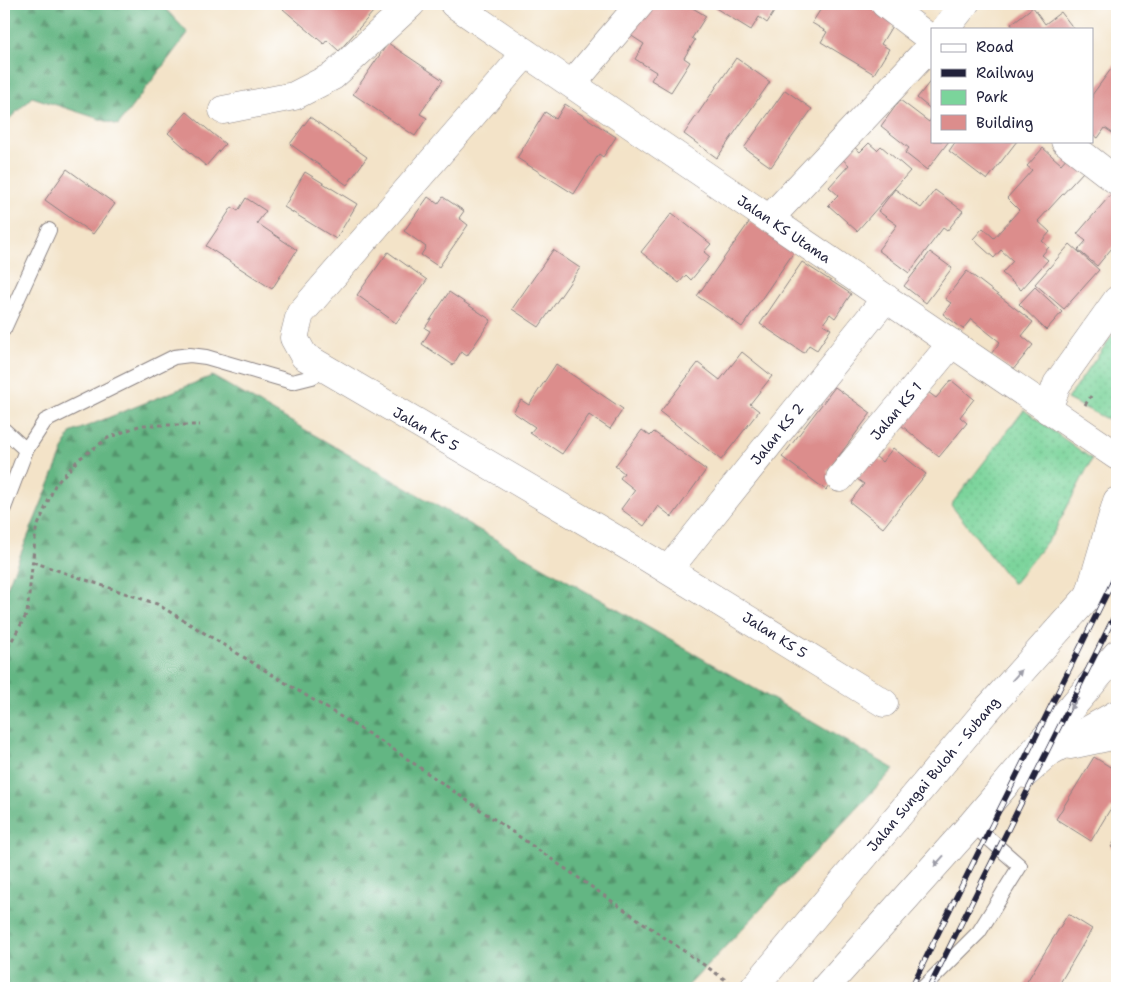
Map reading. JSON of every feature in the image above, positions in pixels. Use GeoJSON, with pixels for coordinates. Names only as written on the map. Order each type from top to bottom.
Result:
{"type":"FeatureCollection","features":[{"type":"Feature","properties":{"kind":"main road"},"geometry":{"type":"LineString","coordinates":[[223,110],[294,96],[333,76],[411,4]]}},
{"type":"Feature","properties":{"kind":"main road","name":"Jalan KS Utama"},"geometry":{"type":"LineString","coordinates":[[454,4],[952,343],[1116,458]]}},
{"type":"Feature","properties":{"kind":"main road"},"geometry":{"type":"LineString","coordinates":[[572,84],[640,4]]}},
{"type":"Feature","properties":{"kind":"main road"},"geometry":{"type":"LineString","coordinates":[[885,4],[931,39]]}},
{"type":"Feature","properties":{"kind":"main road"},"geometry":{"type":"LineString","coordinates":[[946,28],[965,4]]}},
{"type":"Feature","properties":{"kind":"main road"},"geometry":{"type":"LineString","coordinates":[[769,219],[931,46]]}},
{"type":"Feature","properties":{"kind":"main road","name":"Jalan KS 5"},"geometry":{"type":"LineString","coordinates":[[526,53],[300,314],[294,338],[304,356],[324,370],[668,570],[884,703]]}},
{"type":"Feature","properties":{"kind":"main road"},"geometry":{"type":"LineString","coordinates":[[1066,142],[1117,181]]}},
{"type":"Feature","properties":{"kind":"main road","name":"Jalan KS 2"},"geometry":{"type":"LineString","coordinates":[[668,570],[886,298]]}},
{"type":"Feature","properties":{"kind":"main road"},"geometry":{"type":"LineString","coordinates":[[1048,410],[1056,384],[1117,300]]}},
{"type":"Feature","properties":{"kind":"main road","name":"Jalan KS 1"},"geometry":{"type":"LineString","coordinates":[[840,478],[952,343]]}},
{"type":"Feature","properties":{"kind":"main road"},"geometry":{"type":"LineString","coordinates":[[1090,593],[1117,501]]}},
{"type":"Feature","properties":{"kind":"main road","name":"Jalan Sungai Buloh - Subang"},"geometry":{"type":"LineString","coordinates":[[740,988],[861,859],[984,712],[1117,564]]}},
{"type":"Feature","properties":{"kind":"main road"},"geometry":{"type":"LineString","coordinates":[[825,988],[1107,672],[1117,654]]}},
{"type":"Feature","properties":{"kind":"main road"},"geometry":{"type":"LineString","coordinates":[[990,804],[1051,751],[1117,714]]}},
{"type":"Feature","properties":{"kind":"main road"},"geometry":{"type":"LineString","coordinates":[[1051,751],[1086,740],[1117,735]]}},
{"type":"Feature","properties":{"kind":"lane"},"geometry":{"type":"LineString","coordinates":[[4,329],[49,230]]}},
{"type":"Feature","properties":{"kind":"lane"},"geometry":{"type":"LineString","coordinates":[[4,508],[26,450],[45,421],[174,357],[206,357],[292,382],[312,377],[324,370]]}},
{"type":"Feature","properties":{"kind":"lane"},"geometry":{"type":"LineString","coordinates":[[4,430],[26,450]]}},
{"type":"Feature","properties":{"kind":"lane"},"geometry":{"type":"LineString","coordinates":[[923,988],[979,932],[1020,866],[972,824]]}},
{"type":"Feature","properties":{"kind":"path"},"geometry":{"type":"LineString","coordinates":[[4,654],[28,614],[36,530],[56,485],[79,459],[108,438],[141,425],[200,425]]}},
{"type":"Feature","properties":{"kind":"path"},"geometry":{"type":"LineString","coordinates":[[33,562],[157,604],[390,747],[740,988]]}},
{"type":"Feature","properties":{"kind":"green space"},"geometry":{"type":"Polygon","coordinates":[[[4,4],[161,4],[188,33],[118,125],[32,97],[4,124],[4,4]]]}},
{"type":"Feature","properties":{"kind":"green space"},"geometry":{"type":"Polygon","coordinates":[[[1117,329],[1117,424],[1067,399],[1117,329]]]}},
{"type":"Feature","properties":{"kind":"green space"},"geometry":{"type":"Polygon","coordinates":[[[212,376],[894,769],[686,988],[4,988],[4,595],[70,433],[212,376]]]}},
{"type":"Feature","properties":{"kind":"green space"},"geometry":{"type":"Polygon","coordinates":[[[1024,410],[1092,459],[1053,534],[1013,584],[951,505],[1024,410]]]}},
{"type":"Feature","properties":{"kind":"building"},"geometry":{"type":"Polygon","coordinates":[[[288,4],[380,4],[339,51],[327,40],[324,44],[283,9],[288,4]]]}},
{"type":"Feature","properties":{"kind":"building"},"geometry":{"type":"Polygon","coordinates":[[[649,4],[686,4],[706,16],[692,38],[695,40],[684,58],[690,62],[671,92],[651,80],[656,72],[635,59],[644,44],[627,33],[649,4]]]}},
{"type":"Feature","properties":{"kind":"building"},"geometry":{"type":"Polygon","coordinates":[[[709,4],[779,4],[767,23],[759,17],[751,30],[709,4]]]}},
{"type":"Feature","properties":{"kind":"building"},"geometry":{"type":"Polygon","coordinates":[[[824,4],[889,4],[901,11],[881,44],[889,49],[874,74],[821,42],[827,32],[812,23],[824,4]]]}},
{"type":"Feature","properties":{"kind":"building"},"geometry":{"type":"Polygon","coordinates":[[[1033,7],[1045,24],[1061,12],[1073,28],[1013,28],[1011,24],[1033,7]]]}},
{"type":"Feature","properties":{"kind":"building"},"geometry":{"type":"Polygon","coordinates":[[[388,43],[443,80],[420,114],[427,118],[415,136],[353,94],[388,43]]]}},
{"type":"Feature","properties":{"kind":"building"},"geometry":{"type":"Polygon","coordinates":[[[736,58],[770,82],[717,158],[684,134],[736,58]]]}},
{"type":"Feature","properties":{"kind":"building"},"geometry":{"type":"Polygon","coordinates":[[[1117,61],[1117,136],[1105,128],[1098,138],[1094,135],[1094,92],[1117,61]]]}},
{"type":"Feature","properties":{"kind":"building"},"geometry":{"type":"Polygon","coordinates":[[[931,80],[931,109],[917,98],[931,80]]]}},
{"type":"Feature","properties":{"kind":"building"},"geometry":{"type":"Polygon","coordinates":[[[785,90],[812,109],[771,167],[744,148],[785,90]]]}},
{"type":"Feature","properties":{"kind":"building"},"geometry":{"type":"Polygon","coordinates":[[[900,100],[929,122],[931,119],[931,142],[948,142],[927,170],[905,153],[909,148],[881,126],[900,100]]]}},
{"type":"Feature","properties":{"kind":"building"},"geometry":{"type":"Polygon","coordinates":[[[565,104],[616,137],[603,157],[599,154],[574,194],[517,158],[545,112],[556,119],[565,104]]]}},
{"type":"Feature","properties":{"kind":"building"},"geometry":{"type":"Polygon","coordinates":[[[187,112],[225,144],[206,166],[168,133],[187,112]]]}},
{"type":"Feature","properties":{"kind":"building"},"geometry":{"type":"Polygon","coordinates":[[[310,117],[367,157],[347,185],[290,144],[310,117]]]}},
{"type":"Feature","properties":{"kind":"building"},"geometry":{"type":"Polygon","coordinates":[[[955,142],[1016,142],[987,180],[949,151],[955,142]]]}},
{"type":"Feature","properties":{"kind":"building"},"geometry":{"type":"Polygon","coordinates":[[[869,143],[877,150],[881,146],[910,171],[857,231],[828,205],[838,195],[829,187],[849,165],[841,158],[852,145],[860,152],[869,143]]]}},
{"type":"Feature","properties":{"kind":"building"},"geometry":{"type":"Polygon","coordinates":[[[1043,148],[1061,164],[1068,156],[1084,171],[1038,221],[1050,232],[1042,241],[1049,247],[1042,255],[1048,260],[1021,290],[1002,273],[1013,261],[1001,250],[994,258],[973,239],[983,228],[994,238],[1019,210],[1007,198],[1032,170],[1027,166],[1043,148]]]}},
{"type":"Feature","properties":{"kind":"building"},"geometry":{"type":"Polygon","coordinates":[[[67,169],[115,204],[93,234],[45,200],[67,169]]]}},
{"type":"Feature","properties":{"kind":"building"},"geometry":{"type":"Polygon","coordinates":[[[305,172],[357,204],[336,239],[284,207],[305,172]]]}},
{"type":"Feature","properties":{"kind":"building"},"geometry":{"type":"Polygon","coordinates":[[[895,189],[921,208],[935,190],[963,211],[947,231],[943,228],[909,273],[878,250],[897,225],[878,211],[895,189]]]}},
{"type":"Feature","properties":{"kind":"building"},"geometry":{"type":"Polygon","coordinates":[[[1113,192],[1117,196],[1117,242],[1097,266],[1078,250],[1086,241],[1077,234],[1113,192]]]}},
{"type":"Feature","properties":{"kind":"building"},"geometry":{"type":"Polygon","coordinates":[[[428,197],[438,204],[443,197],[464,211],[459,218],[468,225],[439,267],[421,255],[426,247],[404,231],[428,197]]]}},
{"type":"Feature","properties":{"kind":"building"},"geometry":{"type":"Polygon","coordinates":[[[246,198],[266,211],[257,223],[297,250],[272,289],[206,246],[232,207],[238,211],[246,198]]]}},
{"type":"Feature","properties":{"kind":"building"},"geometry":{"type":"Polygon","coordinates":[[[672,213],[711,244],[704,252],[710,257],[691,280],[686,275],[679,283],[641,252],[672,213]]]}},
{"type":"Feature","properties":{"kind":"building"},"geometry":{"type":"Polygon","coordinates":[[[750,221],[794,252],[742,327],[697,296],[750,221]]]}},
{"type":"Feature","properties":{"kind":"building"},"geometry":{"type":"Polygon","coordinates":[[[1070,244],[1099,270],[1064,309],[1035,284],[1070,244]]]}},
{"type":"Feature","properties":{"kind":"building"},"geometry":{"type":"Polygon","coordinates":[[[553,250],[580,268],[539,327],[512,309],[553,250]]]}},
{"type":"Feature","properties":{"kind":"building"},"geometry":{"type":"Polygon","coordinates":[[[388,252],[427,280],[396,323],[357,295],[388,252]]]}},
{"type":"Feature","properties":{"kind":"building"},"geometry":{"type":"Polygon","coordinates":[[[930,252],[952,268],[926,303],[904,286],[930,252]]]}},
{"type":"Feature","properties":{"kind":"building"},"geometry":{"type":"Polygon","coordinates":[[[802,262],[851,294],[835,318],[830,314],[823,324],[831,329],[817,350],[809,345],[804,353],[760,324],[802,262]]]}},
{"type":"Feature","properties":{"kind":"building"},"geometry":{"type":"Polygon","coordinates":[[[967,271],[1033,322],[1022,336],[1033,345],[1012,371],[991,354],[1000,342],[971,319],[963,329],[943,314],[951,303],[945,299],[967,271]]]}},
{"type":"Feature","properties":{"kind":"building"},"geometry":{"type":"Polygon","coordinates":[[[1035,287],[1062,312],[1046,330],[1019,304],[1035,287]]]}},
{"type":"Feature","properties":{"kind":"building"},"geometry":{"type":"Polygon","coordinates":[[[449,292],[491,320],[467,356],[461,352],[453,365],[422,344],[430,331],[425,328],[449,292]]]}},
{"type":"Feature","properties":{"kind":"building"},"geometry":{"type":"Polygon","coordinates":[[[742,352],[772,376],[750,404],[759,411],[721,460],[660,412],[698,363],[720,380],[742,352]]]}},
{"type":"Feature","properties":{"kind":"building"},"geometry":{"type":"Polygon","coordinates":[[[556,364],[623,409],[610,429],[589,415],[562,454],[530,433],[535,427],[513,412],[521,400],[529,405],[556,364]]]}},
{"type":"Feature","properties":{"kind":"building"},"geometry":{"type":"Polygon","coordinates":[[[951,380],[974,399],[960,417],[967,423],[939,457],[901,425],[928,392],[936,398],[951,380]]]}},
{"type":"Feature","properties":{"kind":"building"},"geometry":{"type":"Polygon","coordinates":[[[835,387],[871,413],[827,472],[835,478],[826,490],[782,457],[835,387]]]}},
{"type":"Feature","properties":{"kind":"building"},"geometry":{"type":"Polygon","coordinates":[[[642,430],[650,436],[654,432],[706,470],[672,517],[658,506],[644,526],[621,509],[635,490],[620,478],[624,473],[615,466],[642,430]]]}},
{"type":"Feature","properties":{"kind":"building"},"geometry":{"type":"Polygon","coordinates":[[[893,448],[926,474],[883,528],[850,502],[864,484],[857,479],[875,456],[882,462],[893,448]]]}},
{"type":"Feature","properties":{"kind":"building"},"geometry":{"type":"Polygon","coordinates":[[[1094,757],[1117,771],[1117,811],[1111,808],[1091,841],[1056,819],[1094,757]]]}},
{"type":"Feature","properties":{"kind":"building"},"geometry":{"type":"Polygon","coordinates":[[[1117,837],[1117,851],[1111,847],[1117,837]]]}},
{"type":"Feature","properties":{"kind":"building"},"geometry":{"type":"Polygon","coordinates":[[[1068,914],[1092,929],[1057,988],[1023,988],[1068,914]]]}},
{"type":"Feature","properties":{"kind":"railway"},"geometry":{"type":"LineString","coordinates":[[911,988],[1117,573]]}},
{"type":"Feature","properties":{"kind":"railway"},"geometry":{"type":"LineString","coordinates":[[929,988],[1117,611]]}}]}
